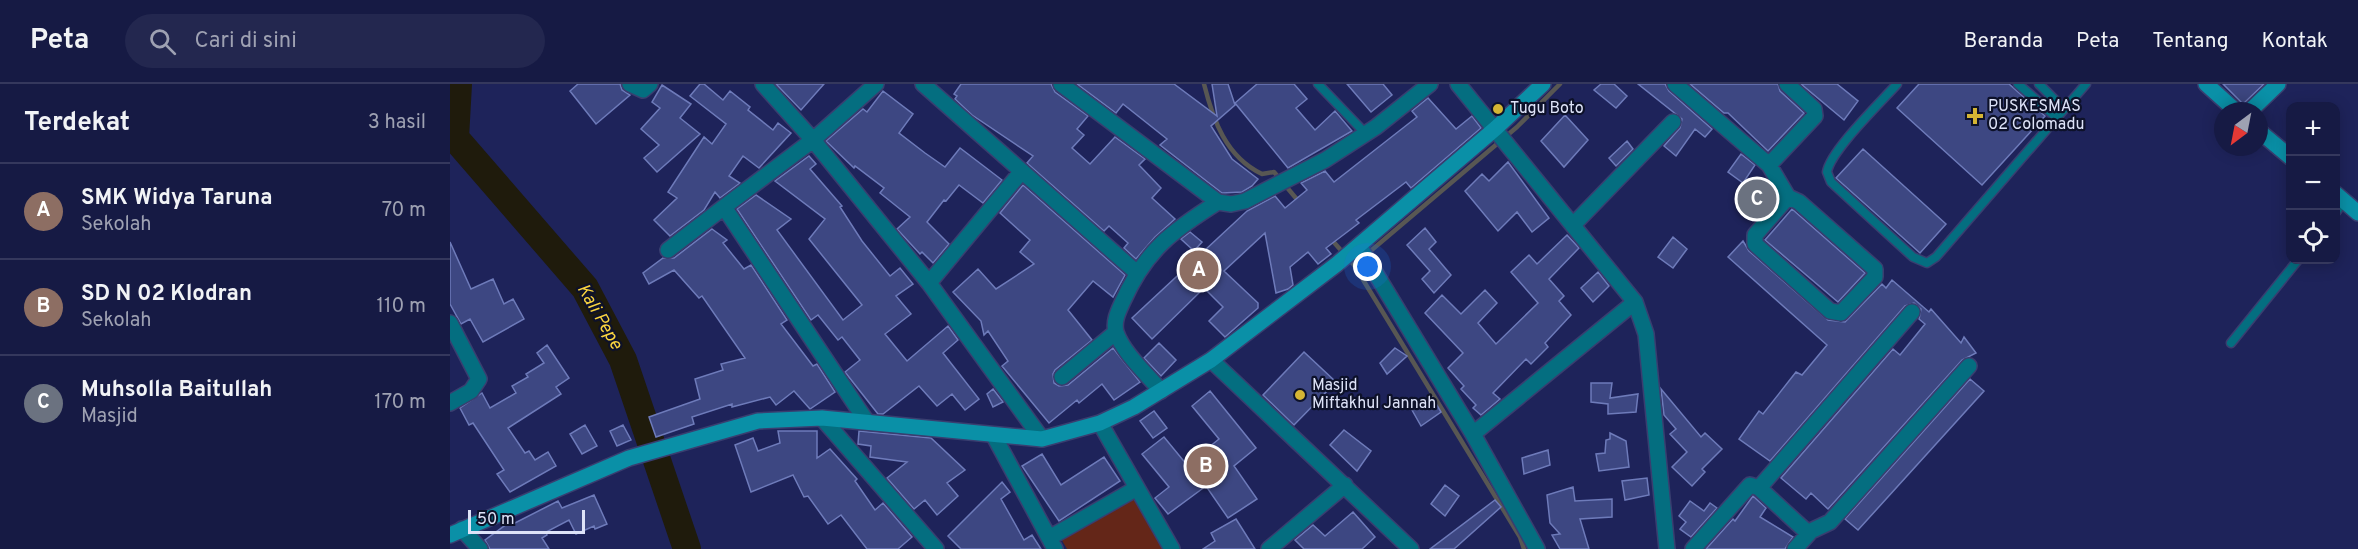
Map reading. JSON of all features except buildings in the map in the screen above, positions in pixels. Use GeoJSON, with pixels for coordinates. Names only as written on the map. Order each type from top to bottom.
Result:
{"type":"FeatureCollection","features":[{"type":"Feature","properties":{"kind":"main road"},"geometry":{"type":"LineString","coordinates":[[456,532],[629,458],[758,421],[822,418],[1042,439],[1100,423],[1161,391],[1211,360],[1337,264],[1362,252],[1502,135],[1544,84]]}},
{"type":"Feature","properties":{"kind":"main road"},"geometry":{"type":"LineString","coordinates":[[2206,84],[2226,102]]}},
{"type":"Feature","properties":{"kind":"main road"},"geometry":{"type":"LineString","coordinates":[[2259,102],[2278,84]]}},
{"type":"Feature","properties":{"kind":"main road"},"geometry":{"type":"LineString","coordinates":[[2268,139],[2289,156]]}},
{"type":"Feature","properties":{"kind":"main road"},"geometry":{"type":"LineString","coordinates":[[2340,204],[2358,213]]}},
{"type":"Feature","properties":{"kind":"street"},"geometry":{"type":"LineString","coordinates":[[630,84],[643,90],[650,84]]}},
{"type":"Feature","properties":{"kind":"street"},"geometry":{"type":"LineString","coordinates":[[763,84],[813,140],[929,283],[1042,439]]}},
{"type":"Feature","properties":{"kind":"street"},"geometry":{"type":"LineString","coordinates":[[668,250],[813,140],[876,84]]}},
{"type":"Feature","properties":{"kind":"street"},"geometry":{"type":"LineString","coordinates":[[923,84],[1136,272]]}},
{"type":"Feature","properties":{"kind":"street"},"geometry":{"type":"LineString","coordinates":[[1061,84],[1218,202],[1238,204],[1282,184],[1366,134],[1430,84]]}},
{"type":"Feature","properties":{"kind":"street"},"geometry":{"type":"LineString","coordinates":[[1458,84],[1502,135],[1635,302],[1646,334],[1667,549]]}},
{"type":"Feature","properties":{"kind":"street"},"geometry":{"type":"LineString","coordinates":[[1675,84],[1769,165],[1788,197],[1799,202],[1876,271],[1875,277],[1841,313],[1830,311],[1755,244],[1755,235],[1788,197]]}},
{"type":"Feature","properties":{"kind":"street"},"geometry":{"type":"LineString","coordinates":[[1769,165],[1815,116],[1814,108],[1787,84]]}},
{"type":"Feature","properties":{"kind":"street"},"geometry":{"type":"LineString","coordinates":[[1574,224],[1673,122]]}},
{"type":"Feature","properties":{"kind":"street"},"geometry":{"type":"LineString","coordinates":[[929,283],[1022,171]]}},
{"type":"Feature","properties":{"kind":"street"},"geometry":{"type":"LineString","coordinates":[[1161,391],[1116,332],[1115,322],[1136,272],[1168,236],[1218,202]]}},
{"type":"Feature","properties":{"kind":"street"},"geometry":{"type":"LineString","coordinates":[[724,207],[867,422]]}},
{"type":"Feature","properties":{"kind":"street"},"geometry":{"type":"LineString","coordinates":[[1362,252],[1473,434],[1529,545]]}},
{"type":"Feature","properties":{"kind":"street"},"geometry":{"type":"LineString","coordinates":[[1473,434],[1635,302]]}},
{"type":"Feature","properties":{"kind":"street"},"geometry":{"type":"LineString","coordinates":[[1693,549],[1746,487],[1765,482],[1912,312]]}},
{"type":"Feature","properties":{"kind":"street"},"geometry":{"type":"LineString","coordinates":[[450,323],[478,379],[471,391],[450,403]]}},
{"type":"Feature","properties":{"kind":"street"},"geometry":{"type":"LineString","coordinates":[[1062,377],[1116,332]]}},
{"type":"Feature","properties":{"kind":"street"},"geometry":{"type":"LineString","coordinates":[[1211,360],[1411,549]]}},
{"type":"Feature","properties":{"kind":"street"},"geometry":{"type":"LineString","coordinates":[[1795,549],[1817,529],[1969,366]]}},
{"type":"Feature","properties":{"kind":"street"},"geometry":{"type":"LineString","coordinates":[[822,418],[936,549]]}},
{"type":"Feature","properties":{"kind":"street"},"geometry":{"type":"LineString","coordinates":[[1100,423],[1172,549]]}},
{"type":"Feature","properties":{"kind":"street"},"geometry":{"type":"LineString","coordinates":[[994,436],[1052,544],[1137,488]]}},
{"type":"Feature","properties":{"kind":"street"},"geometry":{"type":"LineString","coordinates":[[1765,482],[1817,529]]}},
{"type":"Feature","properties":{"kind":"street"},"geometry":{"type":"LineString","coordinates":[[1269,549],[1345,485]]}},
{"type":"Feature","properties":{"kind":"street"},"geometry":{"type":"LineString","coordinates":[[456,532],[480,549]]}},
{"type":"Feature","properties":{"kind":"lane"},"geometry":{"type":"LineString","coordinates":[[1318,84],[1366,134]]}},
{"type":"Feature","properties":{"kind":"lane"},"geometry":{"type":"LineString","coordinates":[[1897,84],[1841,146],[1830,162],[1827,172],[1831,182],[1913,257],[1924,263],[1936,257],[2086,84]]}},
{"type":"Feature","properties":{"kind":"lane"},"geometry":{"type":"LineString","coordinates":[[2018,84],[2056,117]]}},
{"type":"Feature","properties":{"kind":"lane"},"geometry":{"type":"LineString","coordinates":[[2039,84],[2064,109]]}},
{"type":"Feature","properties":{"kind":"lane"},"geometry":{"type":"LineString","coordinates":[[2231,343],[2295,264]]}},
{"type":"Feature","properties":{"kind":"shaded area"},"geometry":{"type":"Polygon","coordinates":[[[1133,498],[1163,549],[1067,549],[1060,537],[1133,498]]]}},
{"type":"Feature","properties":{"kind":"waterway","name":"Kali Pepe"},"geometry":{"type":"LineString","coordinates":[[458,84],[455,138],[585,288],[623,360],[687,549]]}},
{"type":"Feature","properties":{"kind":"waterway"},"geometry":{"type":"LineString","coordinates":[[1204,84],[1217,124],[1230,148],[1250,167],[1262,174],[1274,172],[1300,203]]}},
{"type":"Feature","properties":{"kind":"waterway"},"geometry":{"type":"LineString","coordinates":[[1354,265],[1517,127],[1560,84]]}},
{"type":"Feature","properties":{"kind":"waterway"},"geometry":{"type":"LineString","coordinates":[[1331,239],[1354,265],[1520,537],[1524,549]]}},
{"type":"Feature","properties":{"kind":"place","name":"Tugu Boto"},"geometry":{"type":"Point","coordinates":[1498,109]}},
{"type":"Feature","properties":{"kind":"place","name":"PUSKESMAS 02 Colomadu"},"geometry":{"type":"Point","coordinates":[1975,116]}},
{"type":"Feature","properties":{"kind":"place","name":"Muhsolla Baitullah"},"geometry":{"type":"Point","coordinates":[1757,199]}},
{"type":"Feature","properties":{"kind":"place","name":"SMK Widya Taruna"},"geometry":{"type":"Point","coordinates":[1199,270]}},
{"type":"Feature","properties":{"kind":"place","name":"Masjid Miftakhul Jannah"},"geometry":{"type":"Point","coordinates":[1300,395]}},
{"type":"Feature","properties":{"kind":"place","name":"SD N 02 Klodran"},"geometry":{"type":"Point","coordinates":[1206,466]}}]}
